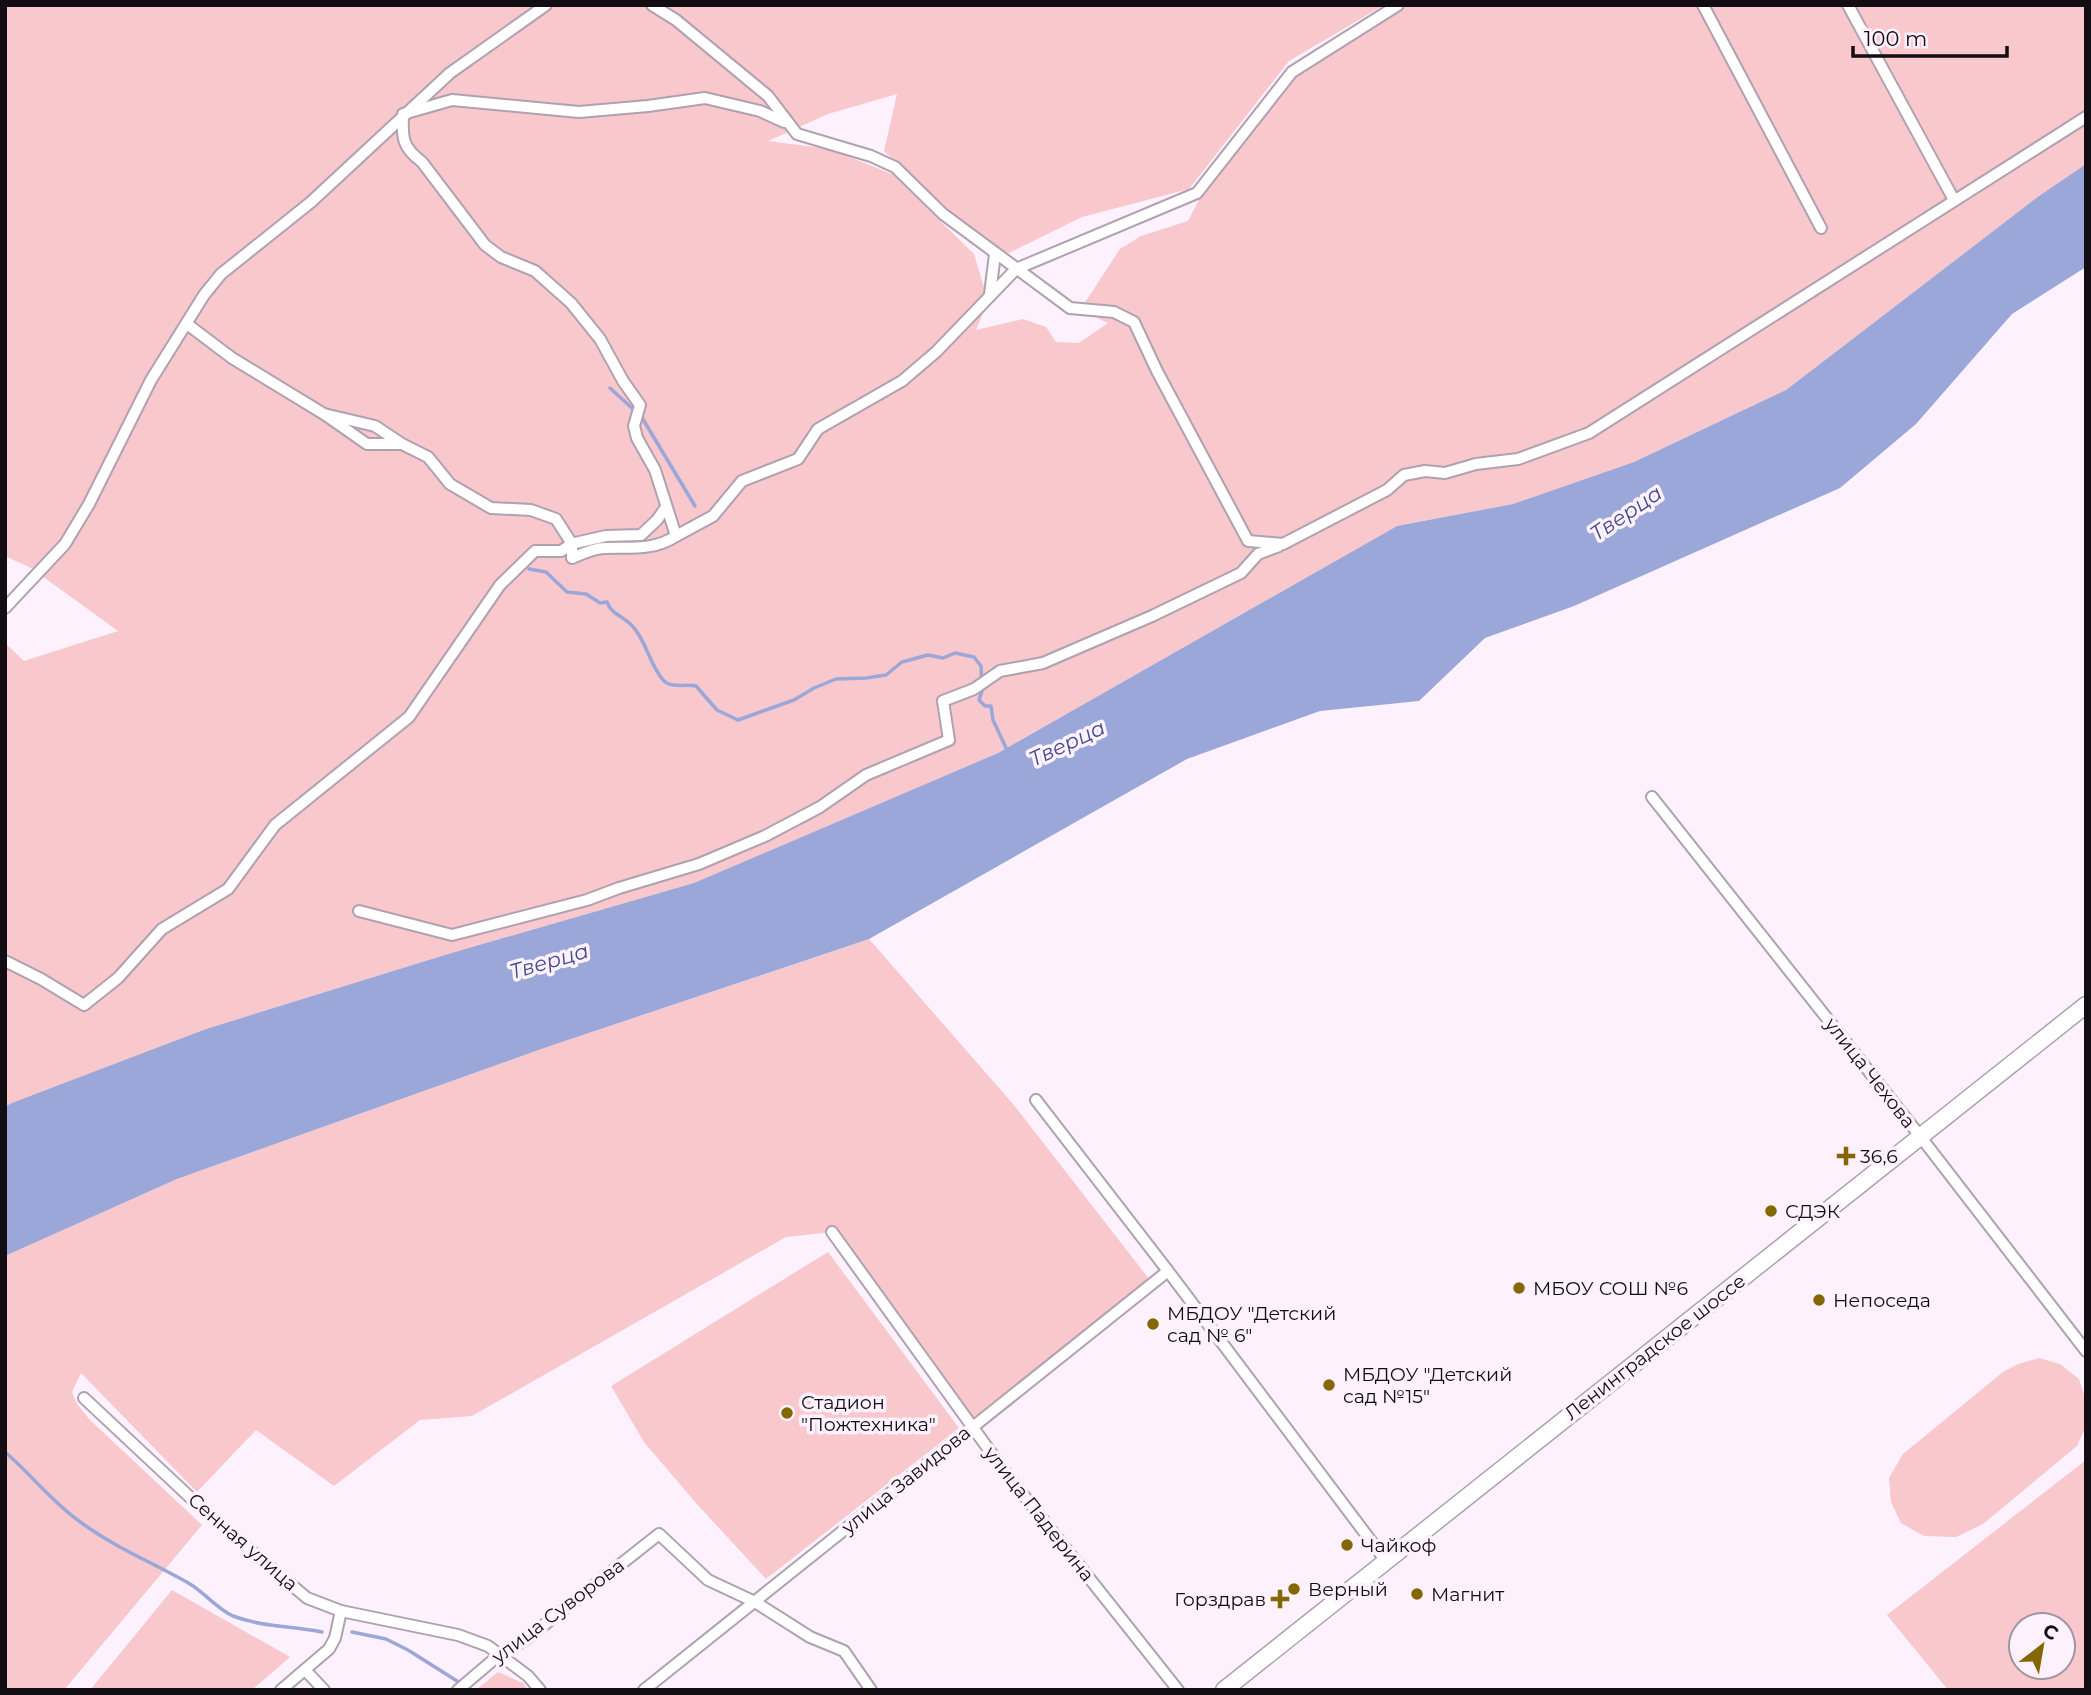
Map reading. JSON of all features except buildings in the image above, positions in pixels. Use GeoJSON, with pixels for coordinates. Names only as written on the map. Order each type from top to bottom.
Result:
{"type":"FeatureCollection","features":[{"type":"Feature","properties":{"kind":"main road","name":"Ленинградское шоссе"},"geometry":{"type":"LineString","coordinates":[[1224,1690],[2086,1005]]}},
{"type":"Feature","properties":{"kind":"street"},"geometry":{"type":"LineString","coordinates":[[5,608],[65,544],[89,504],[150,380],[204,295],[221,274],[311,201],[450,73],[546,5]]}},
{"type":"Feature","properties":{"kind":"street"},"geometry":{"type":"LineString","coordinates":[[652,5],[676,20],[768,96],[797,134],[871,156],[895,167],[943,214],[1070,308],[1114,312],[1134,322],[1157,371],[1248,541],[1283,544]]}},
{"type":"Feature","properties":{"kind":"street"},"geometry":{"type":"LineString","coordinates":[[324,414],[374,426],[428,457],[450,484],[491,508],[531,510],[556,519],[572,544],[572,558],[601,548],[622,549],[664,544],[712,516],[741,481],[798,459],[818,429],[902,381],[936,352],[1016,269],[1197,194],[1292,72],[1398,5]]}},
{"type":"Feature","properties":{"kind":"street"},"geometry":{"type":"LineString","coordinates":[[1703,5],[1821,228]]}},
{"type":"Feature","properties":{"kind":"street"},"geometry":{"type":"LineString","coordinates":[[1849,5],[1954,200]]}},
{"type":"Feature","properties":{"kind":"street"},"geometry":{"type":"LineString","coordinates":[[403,114],[452,100],[579,112],[705,98],[760,111],[787,123]]}},
{"type":"Feature","properties":{"kind":"street"},"geometry":{"type":"LineString","coordinates":[[403,114],[404,141],[408,152],[422,162],[485,245],[501,257],[535,271],[571,303],[600,339],[640,405],[634,426],[637,438],[655,470],[676,536]]}},
{"type":"Feature","properties":{"kind":"street"},"geometry":{"type":"LineString","coordinates":[[359,911],[452,935],[587,900],[699,864],[765,836],[820,807],[866,775],[949,740],[943,701],[974,689],[1000,671],[1043,663],[1152,616],[1241,573],[1258,554],[1283,544],[1387,490],[1404,475],[1425,471],[1445,474],[1476,464],[1518,459],[1589,433],[2086,117]]}},
{"type":"Feature","properties":{"kind":"street"},"geometry":{"type":"LineString","coordinates":[[990,294],[995,254]]}},
{"type":"Feature","properties":{"kind":"street"},"geometry":{"type":"LineString","coordinates":[[187,324],[232,358],[324,414],[367,444],[402,444]]}},
{"type":"Feature","properties":{"kind":"street"},"geometry":{"type":"LineString","coordinates":[[5,961],[84,1005],[118,978],[162,929],[228,889],[275,825],[409,716],[500,585],[535,551],[561,551],[572,544],[606,536],[640,535],[657,520],[666,507]]}},
{"type":"Feature","properties":{"kind":"street","name":"улица Чехова"},"geometry":{"type":"LineString","coordinates":[[1652,797],[2086,1351]]}},
{"type":"Feature","properties":{"kind":"street"},"geometry":{"type":"LineString","coordinates":[[1035,1100],[1168,1271],[1386,1561]]}},
{"type":"Feature","properties":{"kind":"street","name":"улица Падерина"},"geometry":{"type":"LineString","coordinates":[[832,1232],[972,1428],[1178,1690]]}},
{"type":"Feature","properties":{"kind":"street","name":"улица Завидова"},"geometry":{"type":"LineString","coordinates":[[644,1690],[1168,1271]]}},
{"type":"Feature","properties":{"kind":"street","name":"Сенная улица"},"geometry":{"type":"LineString","coordinates":[[84,1398],[210,1516],[307,1598],[341,1611],[458,1635],[488,1646],[528,1676],[540,1690]]}},
{"type":"Feature","properties":{"kind":"street","name":"улица Суворова"},"geometry":{"type":"LineString","coordinates":[[458,1690],[499,1655],[524,1640],[659,1534],[708,1580],[755,1602]]}},
{"type":"Feature","properties":{"kind":"street"},"geometry":{"type":"LineString","coordinates":[[755,1602],[810,1637],[844,1651],[871,1690]]}},
{"type":"Feature","properties":{"kind":"street"},"geometry":{"type":"LineString","coordinates":[[281,1690],[329,1649],[341,1611]]}},
{"type":"Feature","properties":{"kind":"street"},"geometry":{"type":"LineString","coordinates":[[305,1670],[324,1690]]}},
{"type":"Feature","properties":{"kind":"shaded area"},"geometry":{"type":"Polygon","coordinates":[[[5,5],[1384,5],[1289,61],[1189,189],[1082,217],[1003,256],[884,151],[897,94],[828,114],[768,141],[830,149],[892,174],[974,254],[988,301],[976,330],[1023,319],[1046,327],[1056,342],[1079,343],[1108,323],[1080,310],[1120,249],[1141,236],[1188,221],[1202,194],[1295,78],[1409,5],[2086,5],[2086,164],[2039,196],[1786,390],[1634,462],[1513,504],[1397,526],[998,753],[694,883],[448,954],[206,1029],[5,1107],[5,643],[24,661],[118,631],[31,568],[5,556],[5,5]]]}},
{"type":"Feature","properties":{"kind":"shaded area"},"geometry":{"type":"Polygon","coordinates":[[[869,939],[1013,1104],[1153,1284],[972,1428],[832,1232],[786,1237],[472,1416],[420,1420],[334,1486],[256,1430],[197,1492],[81,1373],[72,1392],[77,1404],[90,1420],[202,1525],[64,1690],[5,1690],[5,1256],[177,1179],[550,1046],[869,939]]]}},
{"type":"Feature","properties":{"kind":"shaded area","name":"Стадион \"Пожтехника\""},"geometry":{"type":"Polygon","coordinates":[[[828,1252],[959,1428],[766,1579],[644,1442],[611,1386],[828,1252]]]}},
{"type":"Feature","properties":{"kind":"shaded area"},"geometry":{"type":"Polygon","coordinates":[[[2039,1358],[2060,1364],[2079,1379],[2085,1398],[2086,1426],[2077,1446],[1983,1524],[1956,1537],[1924,1536],[1901,1523],[1891,1502],[1889,1478],[1903,1454],[2003,1372],[2039,1358]]]}},
{"type":"Feature","properties":{"kind":"shaded area"},"geometry":{"type":"Polygon","coordinates":[[[2086,1460],[2086,1690],[1948,1690],[1887,1615],[2086,1460]]]}},
{"type":"Feature","properties":{"kind":"shaded area"},"geometry":{"type":"Polygon","coordinates":[[[172,1590],[290,1657],[252,1690],[90,1690],[172,1590]]]}},
{"type":"Feature","properties":{"kind":"shaded area"},"geometry":{"type":"Polygon","coordinates":[[[498,1672],[523,1683],[528,1690],[476,1690],[498,1672]]]}},
{"type":"Feature","properties":{"kind":"water","name":"Тверца"},"geometry":{"type":"Polygon","coordinates":[[[2086,164],[2086,267],[2012,314],[1916,424],[1840,488],[1574,606],[1485,638],[1419,701],[1320,711],[1187,759],[869,939],[550,1046],[177,1179],[5,1256],[5,1107],[12,1103],[206,1029],[448,954],[694,883],[998,753],[1397,526],[1513,504],[1634,462],[1786,390],[2039,196],[2086,164]]]}},
{"type":"Feature","properties":{"kind":"waterway"},"geometry":{"type":"LineString","coordinates":[[610,388],[634,410]]}},
{"type":"Feature","properties":{"kind":"waterway"},"geometry":{"type":"LineString","coordinates":[[641,416],[695,506]]}},
{"type":"Feature","properties":{"kind":"waterway"},"geometry":{"type":"LineString","coordinates":[[529,569],[546,572],[567,592],[586,594],[600,603],[607,602],[638,634],[664,681],[675,685],[696,686],[717,710],[738,720],[794,700],[836,679],[886,675],[902,662],[928,655],[943,658],[955,653],[974,657],[981,666],[982,691],[979,700],[985,706],[991,706],[993,720],[1007,750]]}},
{"type":"Feature","properties":{"kind":"waterway"},"geometry":{"type":"LineString","coordinates":[[5,1452],[79,1521],[120,1547],[190,1584],[227,1613],[255,1622],[322,1632]]}},
{"type":"Feature","properties":{"kind":"waterway"},"geometry":{"type":"LineString","coordinates":[[352,1632],[386,1639],[457,1681]]}},
{"type":"Feature","properties":{"kind":"place","name":"36,6"},"geometry":{"type":"Point","coordinates":[1846,1156]}},
{"type":"Feature","properties":{"kind":"place","name":"СДЭК"},"geometry":{"type":"Point","coordinates":[1771,1211]}},
{"type":"Feature","properties":{"kind":"place","name":"МБОУ СОШ №6"},"geometry":{"type":"Point","coordinates":[1519,1288]}},
{"type":"Feature","properties":{"kind":"place","name":"Непоседа"},"geometry":{"type":"Point","coordinates":[1819,1300]}},
{"type":"Feature","properties":{"kind":"place","name":"МБДОУ \"Детский сад № 6\""},"geometry":{"type":"Point","coordinates":[1153,1324]}},
{"type":"Feature","properties":{"kind":"place","name":"МБДОУ \"Детский сад №15\""},"geometry":{"type":"Point","coordinates":[1329,1385]}},
{"type":"Feature","properties":{"kind":"place","name":"Стадион \"Пожтехника\""},"geometry":{"type":"Point","coordinates":[787,1413]}},
{"type":"Feature","properties":{"kind":"place","name":"Чайкоф"},"geometry":{"type":"Point","coordinates":[1347,1545]}},
{"type":"Feature","properties":{"kind":"place","name":"Верный"},"geometry":{"type":"Point","coordinates":[1294,1589]}},
{"type":"Feature","properties":{"kind":"place","name":"Магнит"},"geometry":{"type":"Point","coordinates":[1417,1594]}},
{"type":"Feature","properties":{"kind":"place","name":"Горздрав"},"geometry":{"type":"Point","coordinates":[1280,1599]}}]}
